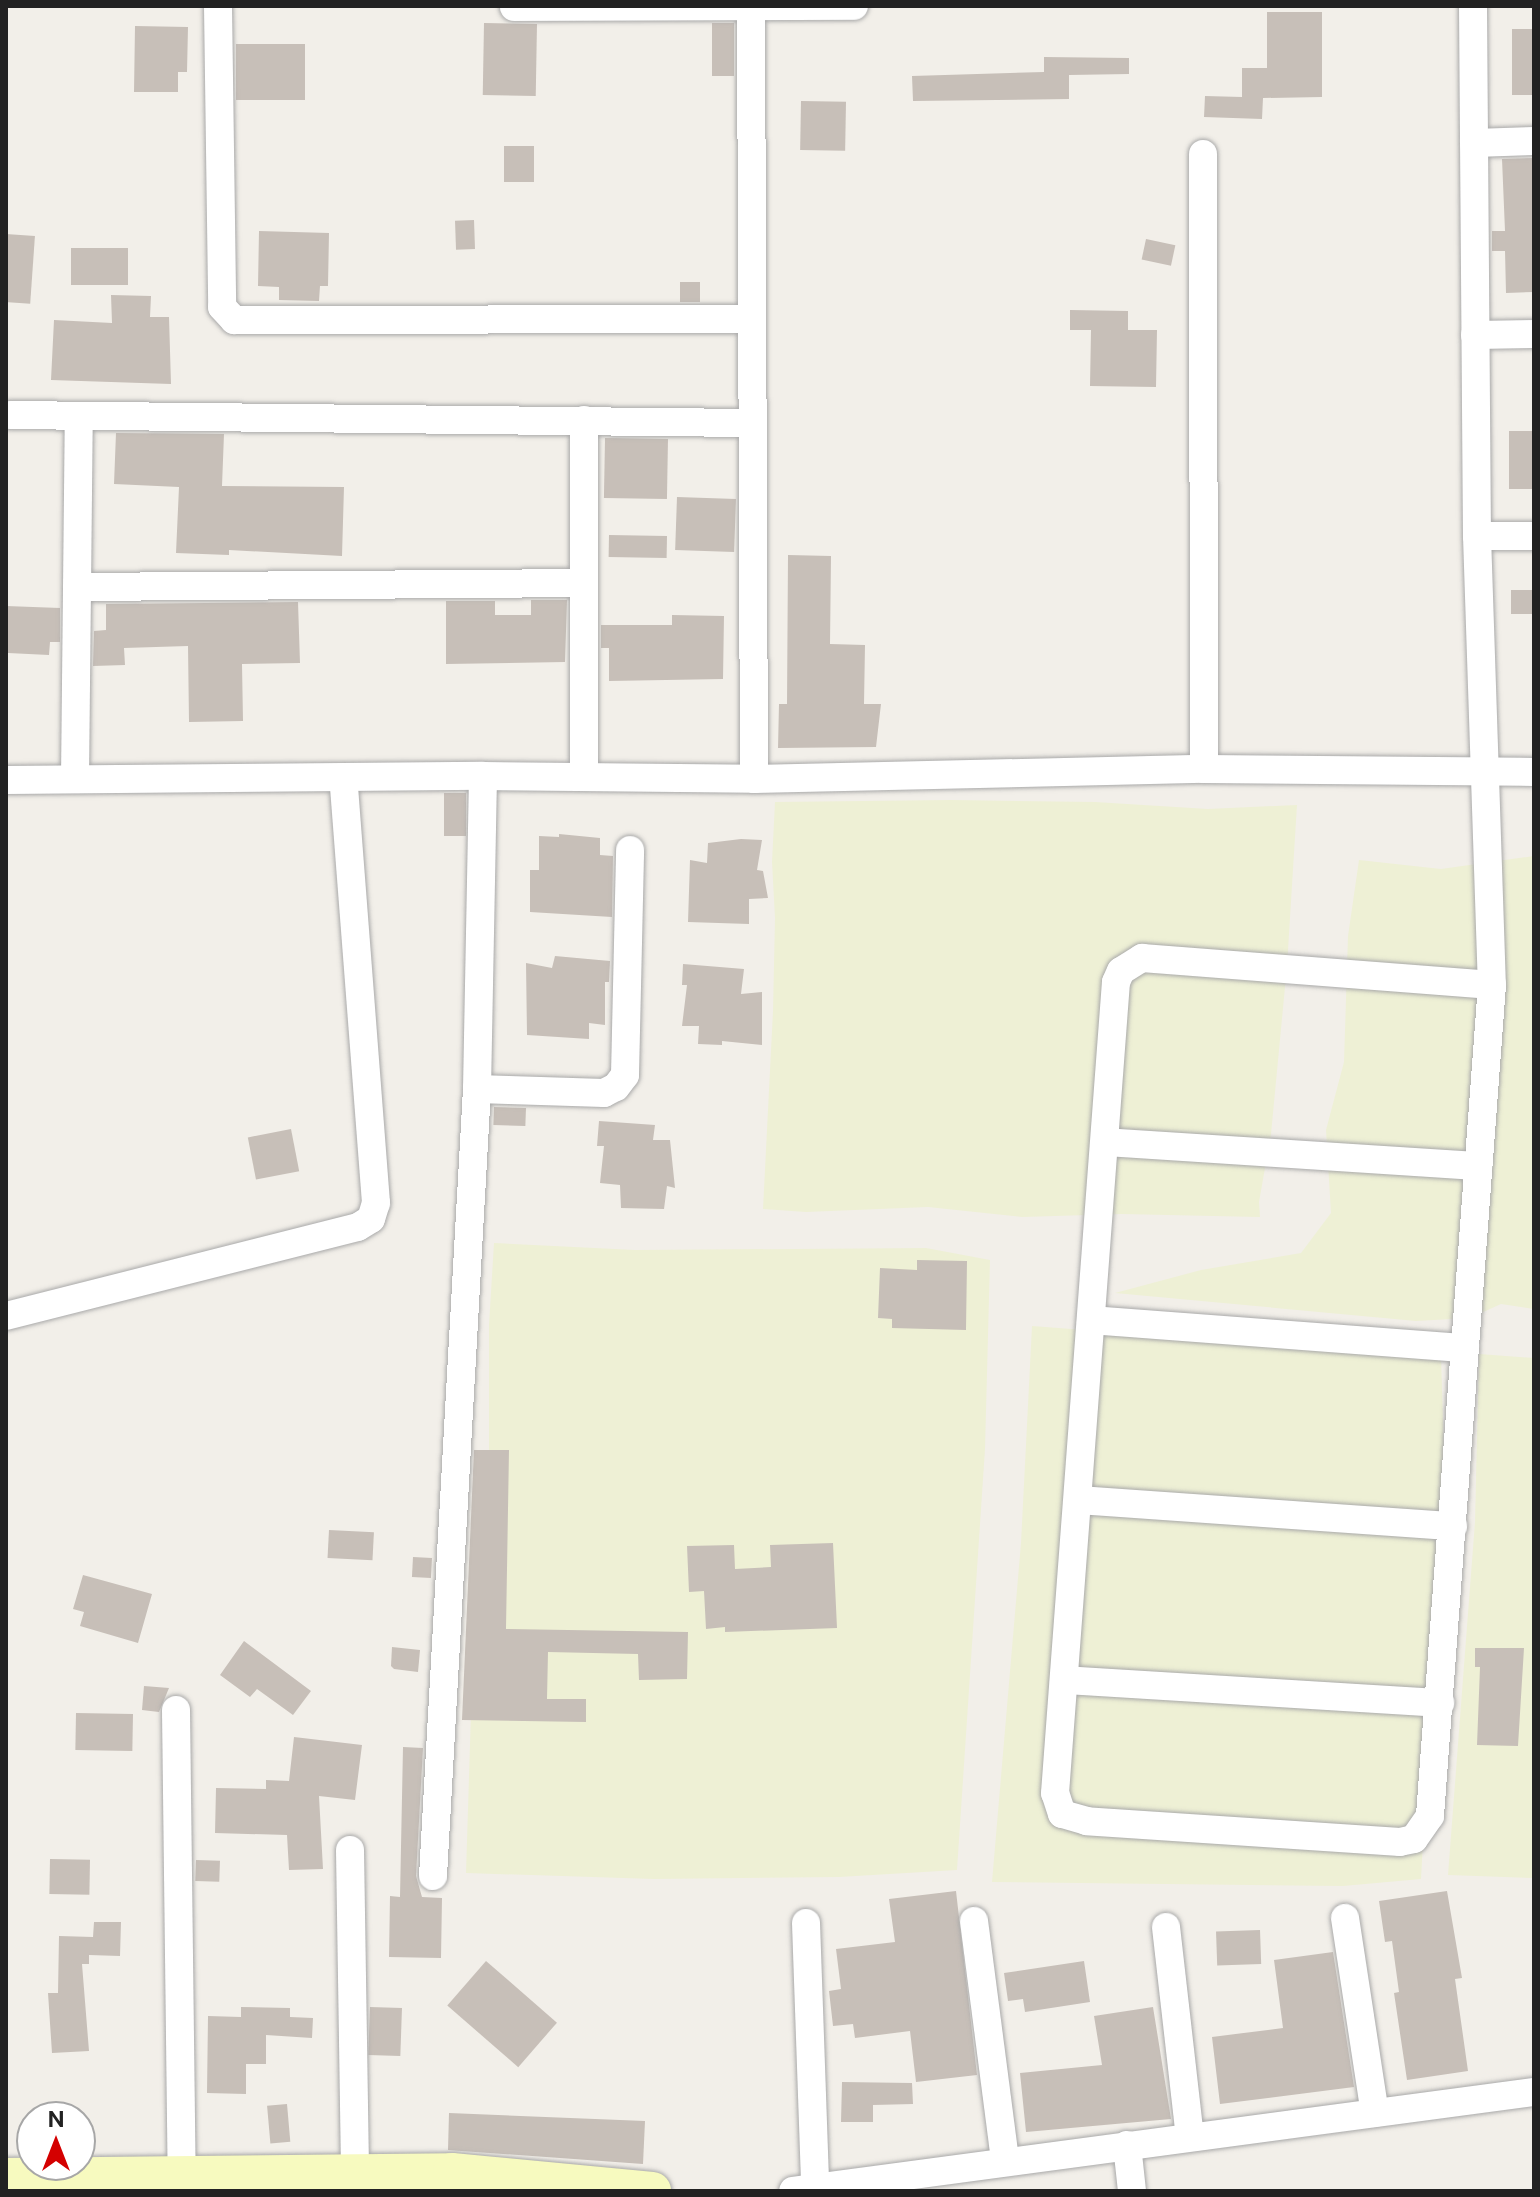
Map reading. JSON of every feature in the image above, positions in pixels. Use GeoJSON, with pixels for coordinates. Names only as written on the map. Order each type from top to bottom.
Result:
{"type":"FeatureCollection","features":[{"type":"Feature","properties":{"kind":"main road"},"geometry":{"type":"LineString","coordinates":[[6,2177],[182,2182],[452,2172],[549,2186],[652,2191]]}},
{"type":"Feature","properties":{"kind":"street"},"geometry":{"type":"LineString","coordinates":[[218,6],[222,307],[234,320],[752,319]]}},
{"type":"Feature","properties":{"kind":"street"},"geometry":{"type":"LineString","coordinates":[[751,6],[754,779]]}},
{"type":"Feature","properties":{"kind":"street"},"geometry":{"type":"LineString","coordinates":[[514,7],[854,6]]}},
{"type":"Feature","properties":{"kind":"street"},"geometry":{"type":"LineString","coordinates":[[1473,6],[1477,536],[1492,985],[1430,1816],[1414,1839],[1400,1842],[1073,1819],[1062,1814],[1055,1793],[1116,982],[1130,963],[1142,958],[1492,985]]}},
{"type":"Feature","properties":{"kind":"street"},"geometry":{"type":"LineString","coordinates":[[1474,143],[1534,141]]}},
{"type":"Feature","properties":{"kind":"street"},"geometry":{"type":"LineString","coordinates":[[1203,154],[1204,769]]}},
{"type":"Feature","properties":{"kind":"street"},"geometry":{"type":"LineString","coordinates":[[1475,335],[1534,334]]}},
{"type":"Feature","properties":{"kind":"street"},"geometry":{"type":"LineString","coordinates":[[10,415],[751,423]]}},
{"type":"Feature","properties":{"kind":"street"},"geometry":{"type":"LineString","coordinates":[[75,779],[79,418]]}},
{"type":"Feature","properties":{"kind":"street"},"geometry":{"type":"LineString","coordinates":[[584,420],[584,777]]}},
{"type":"Feature","properties":{"kind":"street"},"geometry":{"type":"LineString","coordinates":[[1477,536],[1534,536]]}},
{"type":"Feature","properties":{"kind":"street"},"geometry":{"type":"LineString","coordinates":[[77,587],[583,583]]}},
{"type":"Feature","properties":{"kind":"street"},"geometry":{"type":"LineString","coordinates":[[6,780],[483,776],[754,779],[1204,769],[1534,772]]}},
{"type":"Feature","properties":{"kind":"street"},"geometry":{"type":"LineString","coordinates":[[433,1876],[477,1089],[483,776]]}},
{"type":"Feature","properties":{"kind":"street"},"geometry":{"type":"LineString","coordinates":[[6,1316],[358,1227],[371,1219],[376,1203],[343,777]]}},
{"type":"Feature","properties":{"kind":"street"},"geometry":{"type":"LineString","coordinates":[[477,1089],[604,1093],[616,1087],[625,1075],[630,850]]}},
{"type":"Feature","properties":{"kind":"street"},"geometry":{"type":"LineString","coordinates":[[1105,1142],[1478,1166]]}},
{"type":"Feature","properties":{"kind":"street"},"geometry":{"type":"LineString","coordinates":[[1091,1320],[1465,1348]]}},
{"type":"Feature","properties":{"kind":"street"},"geometry":{"type":"LineString","coordinates":[[1078,1500],[1453,1526]]}},
{"type":"Feature","properties":{"kind":"street"},"geometry":{"type":"LineString","coordinates":[[1064,1680],[1440,1703]]}},
{"type":"Feature","properties":{"kind":"street"},"geometry":{"type":"LineString","coordinates":[[176,1710],[182,2182]]}},
{"type":"Feature","properties":{"kind":"street"},"geometry":{"type":"LineString","coordinates":[[343,2178],[350,1850]]}},
{"type":"Feature","properties":{"kind":"street"},"geometry":{"type":"LineString","coordinates":[[1345,1918],[1375,2113]]}},
{"type":"Feature","properties":{"kind":"street"},"geometry":{"type":"LineString","coordinates":[[974,1921],[1005,2161]]}},
{"type":"Feature","properties":{"kind":"street"},"geometry":{"type":"LineString","coordinates":[[806,1923],[804,2188],[1534,2092]]}},
{"type":"Feature","properties":{"kind":"street"},"geometry":{"type":"LineString","coordinates":[[1166,1927],[1190,2137]]}},
{"type":"Feature","properties":{"kind":"street"},"geometry":{"type":"LineString","coordinates":[[1127,2145],[1132,2191]]}},
{"type":"Feature","properties":{"kind":"green space"},"geometry":{"type":"Polygon","coordinates":[[[775,802],[1095,802],[1208,809],[1297,805],[1287,966],[1271,1134],[1259,1202],[1260,1217],[1121,1214],[1022,1217],[928,1207],[806,1212],[763,1209],[773,1011],[775,918],[772,862],[775,802]]]}},
{"type":"Feature","properties":{"kind":"green space"},"geometry":{"type":"Polygon","coordinates":[[[1534,856],[1534,1309],[1501,1304],[1470,1318],[1416,1321],[1115,1293],[1201,1270],[1301,1253],[1331,1213],[1326,1130],[1344,1062],[1348,936],[1359,860],[1441,869],[1534,856]]]}},
{"type":"Feature","properties":{"kind":"green space"},"geometry":{"type":"Polygon","coordinates":[[[494,1243],[635,1250],[926,1248],[990,1260],[985,1449],[957,1870],[839,1877],[654,1879],[466,1873],[473,1648],[489,1456],[489,1325],[494,1243]]]}},
{"type":"Feature","properties":{"kind":"green space"},"geometry":{"type":"Polygon","coordinates":[[[1032,1326],[1441,1357],[1444,1452],[1421,1879],[1343,1886],[992,1882],[1021,1543],[1032,1326]]]}},
{"type":"Feature","properties":{"kind":"green space"},"geometry":{"type":"Polygon","coordinates":[[[1479,1354],[1534,1358],[1534,1878],[1448,1875],[1475,1522],[1479,1354]]]}},
{"type":"Feature","properties":{"kind":"building"},"geometry":{"type":"Polygon","coordinates":[[[1267,12],[1322,12],[1322,97],[1263,98],[1262,119],[1204,117],[1205,96],[1242,97],[1242,68],[1267,68],[1267,12]]]}},
{"type":"Feature","properties":{"kind":"building"},"geometry":{"type":"Polygon","coordinates":[[[484,23],[537,24],[536,96],[483,95],[484,23]]]}},
{"type":"Feature","properties":{"kind":"building"},"geometry":{"type":"Polygon","coordinates":[[[712,23],[734,23],[734,76],[712,76],[712,23]]]}},
{"type":"Feature","properties":{"kind":"building"},"geometry":{"type":"Polygon","coordinates":[[[135,26],[188,27],[187,72],[178,72],[178,92],[134,92],[135,26]]]}},
{"type":"Feature","properties":{"kind":"building"},"geometry":{"type":"Polygon","coordinates":[[[1512,29],[1534,29],[1534,95],[1512,95],[1512,29]]]}},
{"type":"Feature","properties":{"kind":"building"},"geometry":{"type":"Polygon","coordinates":[[[236,44],[305,44],[305,100],[236,100],[236,44]]]}},
{"type":"Feature","properties":{"kind":"building"},"geometry":{"type":"Polygon","coordinates":[[[1044,57],[1129,58],[1129,74],[1069,75],[1069,99],[913,101],[912,76],[1044,72],[1044,57]]]}},
{"type":"Feature","properties":{"kind":"building"},"geometry":{"type":"Polygon","coordinates":[[[801,101],[846,102],[845,151],[800,150],[801,101]]]}},
{"type":"Feature","properties":{"kind":"building"},"geometry":{"type":"Polygon","coordinates":[[[504,146],[534,146],[534,182],[504,182],[504,146]]]}},
{"type":"Feature","properties":{"kind":"building"},"geometry":{"type":"Polygon","coordinates":[[[1534,158],[1534,292],[1506,293],[1505,251],[1492,251],[1492,231],[1505,231],[1502,159],[1534,158]]]}},
{"type":"Feature","properties":{"kind":"building"},"geometry":{"type":"Polygon","coordinates":[[[474,220],[475,249],[456,250],[455,221],[474,220]]]}},
{"type":"Feature","properties":{"kind":"building"},"geometry":{"type":"Polygon","coordinates":[[[259,231],[329,233],[328,286],[320,286],[319,301],[279,300],[279,287],[258,286],[259,231]]]}},
{"type":"Feature","properties":{"kind":"building"},"geometry":{"type":"Polygon","coordinates":[[[6,234],[35,236],[30,304],[6,302],[6,234]]]}},
{"type":"Feature","properties":{"kind":"building"},"geometry":{"type":"Polygon","coordinates":[[[1146,239],[1175,245],[1171,266],[1142,260],[1146,239]]]}},
{"type":"Feature","properties":{"kind":"building"},"geometry":{"type":"Polygon","coordinates":[[[71,248],[128,248],[128,285],[71,285],[71,248]]]}},
{"type":"Feature","properties":{"kind":"building"},"geometry":{"type":"Polygon","coordinates":[[[680,282],[700,282],[700,302],[680,302],[680,282]]]}},
{"type":"Feature","properties":{"kind":"building"},"geometry":{"type":"Polygon","coordinates":[[[111,295],[151,296],[150,317],[169,317],[171,384],[51,380],[54,320],[112,323],[111,295]]]}},
{"type":"Feature","properties":{"kind":"building"},"geometry":{"type":"Polygon","coordinates":[[[1070,310],[1128,311],[1128,330],[1157,330],[1156,387],[1090,386],[1091,330],[1070,330],[1070,310]]]}},
{"type":"Feature","properties":{"kind":"building"},"geometry":{"type":"Polygon","coordinates":[[[1509,431],[1534,431],[1534,489],[1509,489],[1509,431]]]}},
{"type":"Feature","properties":{"kind":"building"},"geometry":{"type":"Polygon","coordinates":[[[116,433],[224,434],[222,486],[344,487],[342,556],[229,550],[229,555],[176,553],[179,487],[114,484],[116,433]]]}},
{"type":"Feature","properties":{"kind":"building"},"geometry":{"type":"Polygon","coordinates":[[[605,438],[668,439],[667,499],[604,498],[605,438]]]}},
{"type":"Feature","properties":{"kind":"building"},"geometry":{"type":"Polygon","coordinates":[[[677,497],[736,499],[734,552],[675,550],[677,497]]]}},
{"type":"Feature","properties":{"kind":"building"},"geometry":{"type":"Polygon","coordinates":[[[609,535],[667,536],[667,558],[609,557],[609,535]]]}},
{"type":"Feature","properties":{"kind":"building"},"geometry":{"type":"Polygon","coordinates":[[[788,555],[831,556],[830,644],[865,645],[864,704],[881,704],[876,747],[778,748],[779,704],[787,704],[788,555]]]}},
{"type":"Feature","properties":{"kind":"building"},"geometry":{"type":"Polygon","coordinates":[[[1511,590],[1534,590],[1534,614],[1511,614],[1511,590]]]}},
{"type":"Feature","properties":{"kind":"building"},"geometry":{"type":"Polygon","coordinates":[[[531,600],[567,600],[565,662],[446,664],[446,601],[495,601],[495,615],[531,615],[531,600]]]}},
{"type":"Feature","properties":{"kind":"building"},"geometry":{"type":"Polygon","coordinates":[[[298,602],[300,663],[242,664],[243,721],[189,722],[188,646],[124,648],[125,665],[93,666],[94,631],[106,630],[106,604],[298,602]]]}},
{"type":"Feature","properties":{"kind":"building"},"geometry":{"type":"Polygon","coordinates":[[[6,606],[60,608],[60,642],[50,642],[49,655],[8,653],[6,606]]]}},
{"type":"Feature","properties":{"kind":"building"},"geometry":{"type":"Polygon","coordinates":[[[672,615],[724,616],[723,679],[609,681],[609,648],[601,648],[601,625],[672,625],[672,615]]]}},
{"type":"Feature","properties":{"kind":"building"},"geometry":{"type":"Polygon","coordinates":[[[444,793],[466,793],[466,836],[444,836],[444,793]]]}},
{"type":"Feature","properties":{"kind":"building"},"geometry":{"type":"Polygon","coordinates":[[[559,834],[600,838],[600,855],[613,856],[612,917],[530,912],[530,870],[539,870],[539,836],[559,837],[559,834]]]}},
{"type":"Feature","properties":{"kind":"building"},"geometry":{"type":"Polygon","coordinates":[[[762,840],[757,870],[763,871],[768,898],[749,899],[749,924],[688,922],[690,860],[707,863],[708,843],[762,840]]]}},
{"type":"Feature","properties":{"kind":"building"},"geometry":{"type":"Polygon","coordinates":[[[555,956],[610,961],[609,982],[605,982],[605,1025],[589,1023],[589,1039],[527,1035],[526,963],[552,968],[555,956]]]}},
{"type":"Feature","properties":{"kind":"building"},"geometry":{"type":"Polygon","coordinates":[[[683,964],[744,969],[741,994],[762,992],[762,1045],[722,1041],[722,1045],[698,1044],[699,1026],[682,1026],[687,985],[682,985],[683,964]]]}},
{"type":"Feature","properties":{"kind":"building"},"geometry":{"type":"Polygon","coordinates":[[[494,1107],[526,1108],[525,1126],[493,1125],[494,1107]]]}},
{"type":"Feature","properties":{"kind":"building"},"geometry":{"type":"Polygon","coordinates":[[[599,1121],[655,1125],[653,1140],[670,1140],[675,1188],[667,1186],[664,1209],[621,1208],[620,1185],[600,1183],[604,1146],[597,1146],[599,1121]]]}},
{"type":"Feature","properties":{"kind":"building"},"geometry":{"type":"Polygon","coordinates":[[[291,1129],[299,1171],[256,1180],[248,1137],[291,1129]]]}},
{"type":"Feature","properties":{"kind":"building"},"geometry":{"type":"Polygon","coordinates":[[[917,1260],[967,1261],[966,1330],[892,1328],[892,1319],[878,1318],[880,1268],[917,1270],[917,1260]]]}},
{"type":"Feature","properties":{"kind":"building"},"geometry":{"type":"Polygon","coordinates":[[[474,1450],[509,1450],[506,1629],[688,1632],[687,1679],[639,1680],[638,1654],[548,1652],[547,1699],[586,1699],[586,1722],[462,1720],[474,1450]]]}},
{"type":"Feature","properties":{"kind":"building"},"geometry":{"type":"Polygon","coordinates":[[[329,1530],[374,1532],[372,1560],[328,1558],[329,1530]]]}},
{"type":"Feature","properties":{"kind":"building"},"geometry":{"type":"Polygon","coordinates":[[[833,1543],[837,1628],[725,1632],[725,1627],[706,1629],[704,1591],[689,1592],[687,1546],[734,1545],[735,1569],[771,1567],[770,1545],[833,1543]]]}},
{"type":"Feature","properties":{"kind":"building"},"geometry":{"type":"Polygon","coordinates":[[[413,1557],[432,1558],[431,1578],[412,1577],[413,1557]]]}},
{"type":"Feature","properties":{"kind":"building"},"geometry":{"type":"Polygon","coordinates":[[[83,1575],[152,1594],[138,1643],[80,1626],[84,1612],[73,1609],[83,1575]]]}},
{"type":"Feature","properties":{"kind":"building"},"geometry":{"type":"Polygon","coordinates":[[[244,1641],[311,1691],[293,1715],[257,1689],[250,1697],[220,1675],[244,1641]]]}},
{"type":"Feature","properties":{"kind":"building"},"geometry":{"type":"Polygon","coordinates":[[[392,1647],[420,1650],[418,1672],[394,1669],[391,1666],[392,1647]]]}},
{"type":"Feature","properties":{"kind":"building"},"geometry":{"type":"Polygon","coordinates":[[[1475,1648],[1524,1648],[1518,1746],[1477,1745],[1480,1667],[1475,1667],[1475,1648]]]}},
{"type":"Feature","properties":{"kind":"building"},"geometry":{"type":"Polygon","coordinates":[[[144,1686],[169,1688],[159,1712],[142,1710],[144,1686]]]}},
{"type":"Feature","properties":{"kind":"building"},"geometry":{"type":"Polygon","coordinates":[[[76,1713],[133,1714],[132,1751],[75,1750],[76,1713]]]}},
{"type":"Feature","properties":{"kind":"building"},"geometry":{"type":"Polygon","coordinates":[[[294,1737],[362,1745],[355,1800],[319,1796],[323,1869],[289,1870],[287,1835],[215,1833],[216,1788],[266,1789],[266,1780],[289,1781],[294,1737]]]}},
{"type":"Feature","properties":{"kind":"building"},"geometry":{"type":"Polygon","coordinates":[[[403,1747],[423,1748],[416,1876],[422,1897],[442,1898],[441,1958],[389,1957],[390,1896],[400,1897],[403,1747]]]}},
{"type":"Feature","properties":{"kind":"building"},"geometry":{"type":"Polygon","coordinates":[[[50,1859],[90,1860],[89,1895],[49,1894],[50,1859]]]}},
{"type":"Feature","properties":{"kind":"building"},"geometry":{"type":"Polygon","coordinates":[[[196,1860],[220,1861],[219,1882],[195,1881],[196,1860]]]}},
{"type":"Feature","properties":{"kind":"building"},"geometry":{"type":"Polygon","coordinates":[[[956,1891],[977,2075],[916,2082],[910,2031],[855,2038],[853,2024],[833,2026],[829,1991],[841,1989],[836,1949],[895,1942],[889,1899],[956,1891]]]}},
{"type":"Feature","properties":{"kind":"building"},"geometry":{"type":"Polygon","coordinates":[[[1447,1891],[1462,1978],[1455,1979],[1468,2071],[1407,2080],[1394,1993],[1399,1992],[1392,1941],[1385,1942],[1379,1901],[1447,1891]]]}},
{"type":"Feature","properties":{"kind":"building"},"geometry":{"type":"Polygon","coordinates":[[[94,1922],[121,1922],[120,1956],[89,1955],[89,1964],[82,1964],[89,2051],[52,2053],[48,1993],[58,1993],[59,1936],[93,1937],[94,1922]]]}},
{"type":"Feature","properties":{"kind":"building"},"geometry":{"type":"Polygon","coordinates":[[[1260,1930],[1261,1964],[1217,1966],[1216,1932],[1260,1930]]]}},
{"type":"Feature","properties":{"kind":"building"},"geometry":{"type":"Polygon","coordinates":[[[1333,1952],[1354,2087],[1220,2104],[1212,2037],[1283,2028],[1274,1960],[1333,1952]]]}},
{"type":"Feature","properties":{"kind":"building"},"geometry":{"type":"Polygon","coordinates":[[[486,1961],[557,2023],[518,2067],[447,2006],[486,1961]]]}},
{"type":"Feature","properties":{"kind":"building"},"geometry":{"type":"Polygon","coordinates":[[[1084,1961],[1090,2002],[1025,2012],[1023,1999],[1008,2001],[1004,1973],[1084,1961]]]}},
{"type":"Feature","properties":{"kind":"building"},"geometry":{"type":"Polygon","coordinates":[[[241,2007],[290,2008],[290,2017],[313,2018],[312,2038],[266,2035],[266,2064],[246,2064],[246,2094],[207,2093],[208,2016],[241,2017],[241,2007]]]}},
{"type":"Feature","properties":{"kind":"building"},"geometry":{"type":"Polygon","coordinates":[[[370,2007],[402,2008],[400,2056],[368,2055],[370,2007]]]}},
{"type":"Feature","properties":{"kind":"building"},"geometry":{"type":"Polygon","coordinates":[[[1153,2007],[1171,2119],[1026,2132],[1020,2073],[1102,2065],[1094,2016],[1153,2007]]]}},
{"type":"Feature","properties":{"kind":"building"},"geometry":{"type":"Polygon","coordinates":[[[842,2082],[912,2083],[913,2104],[873,2105],[873,2122],[841,2122],[842,2082]]]}},
{"type":"Feature","properties":{"kind":"building"},"geometry":{"type":"Polygon","coordinates":[[[287,2104],[290,2142],[270,2144],[267,2106],[287,2104]]]}},
{"type":"Feature","properties":{"kind":"building"},"geometry":{"type":"Polygon","coordinates":[[[449,2113],[645,2121],[643,2164],[448,2150],[449,2113]]]}}]}
